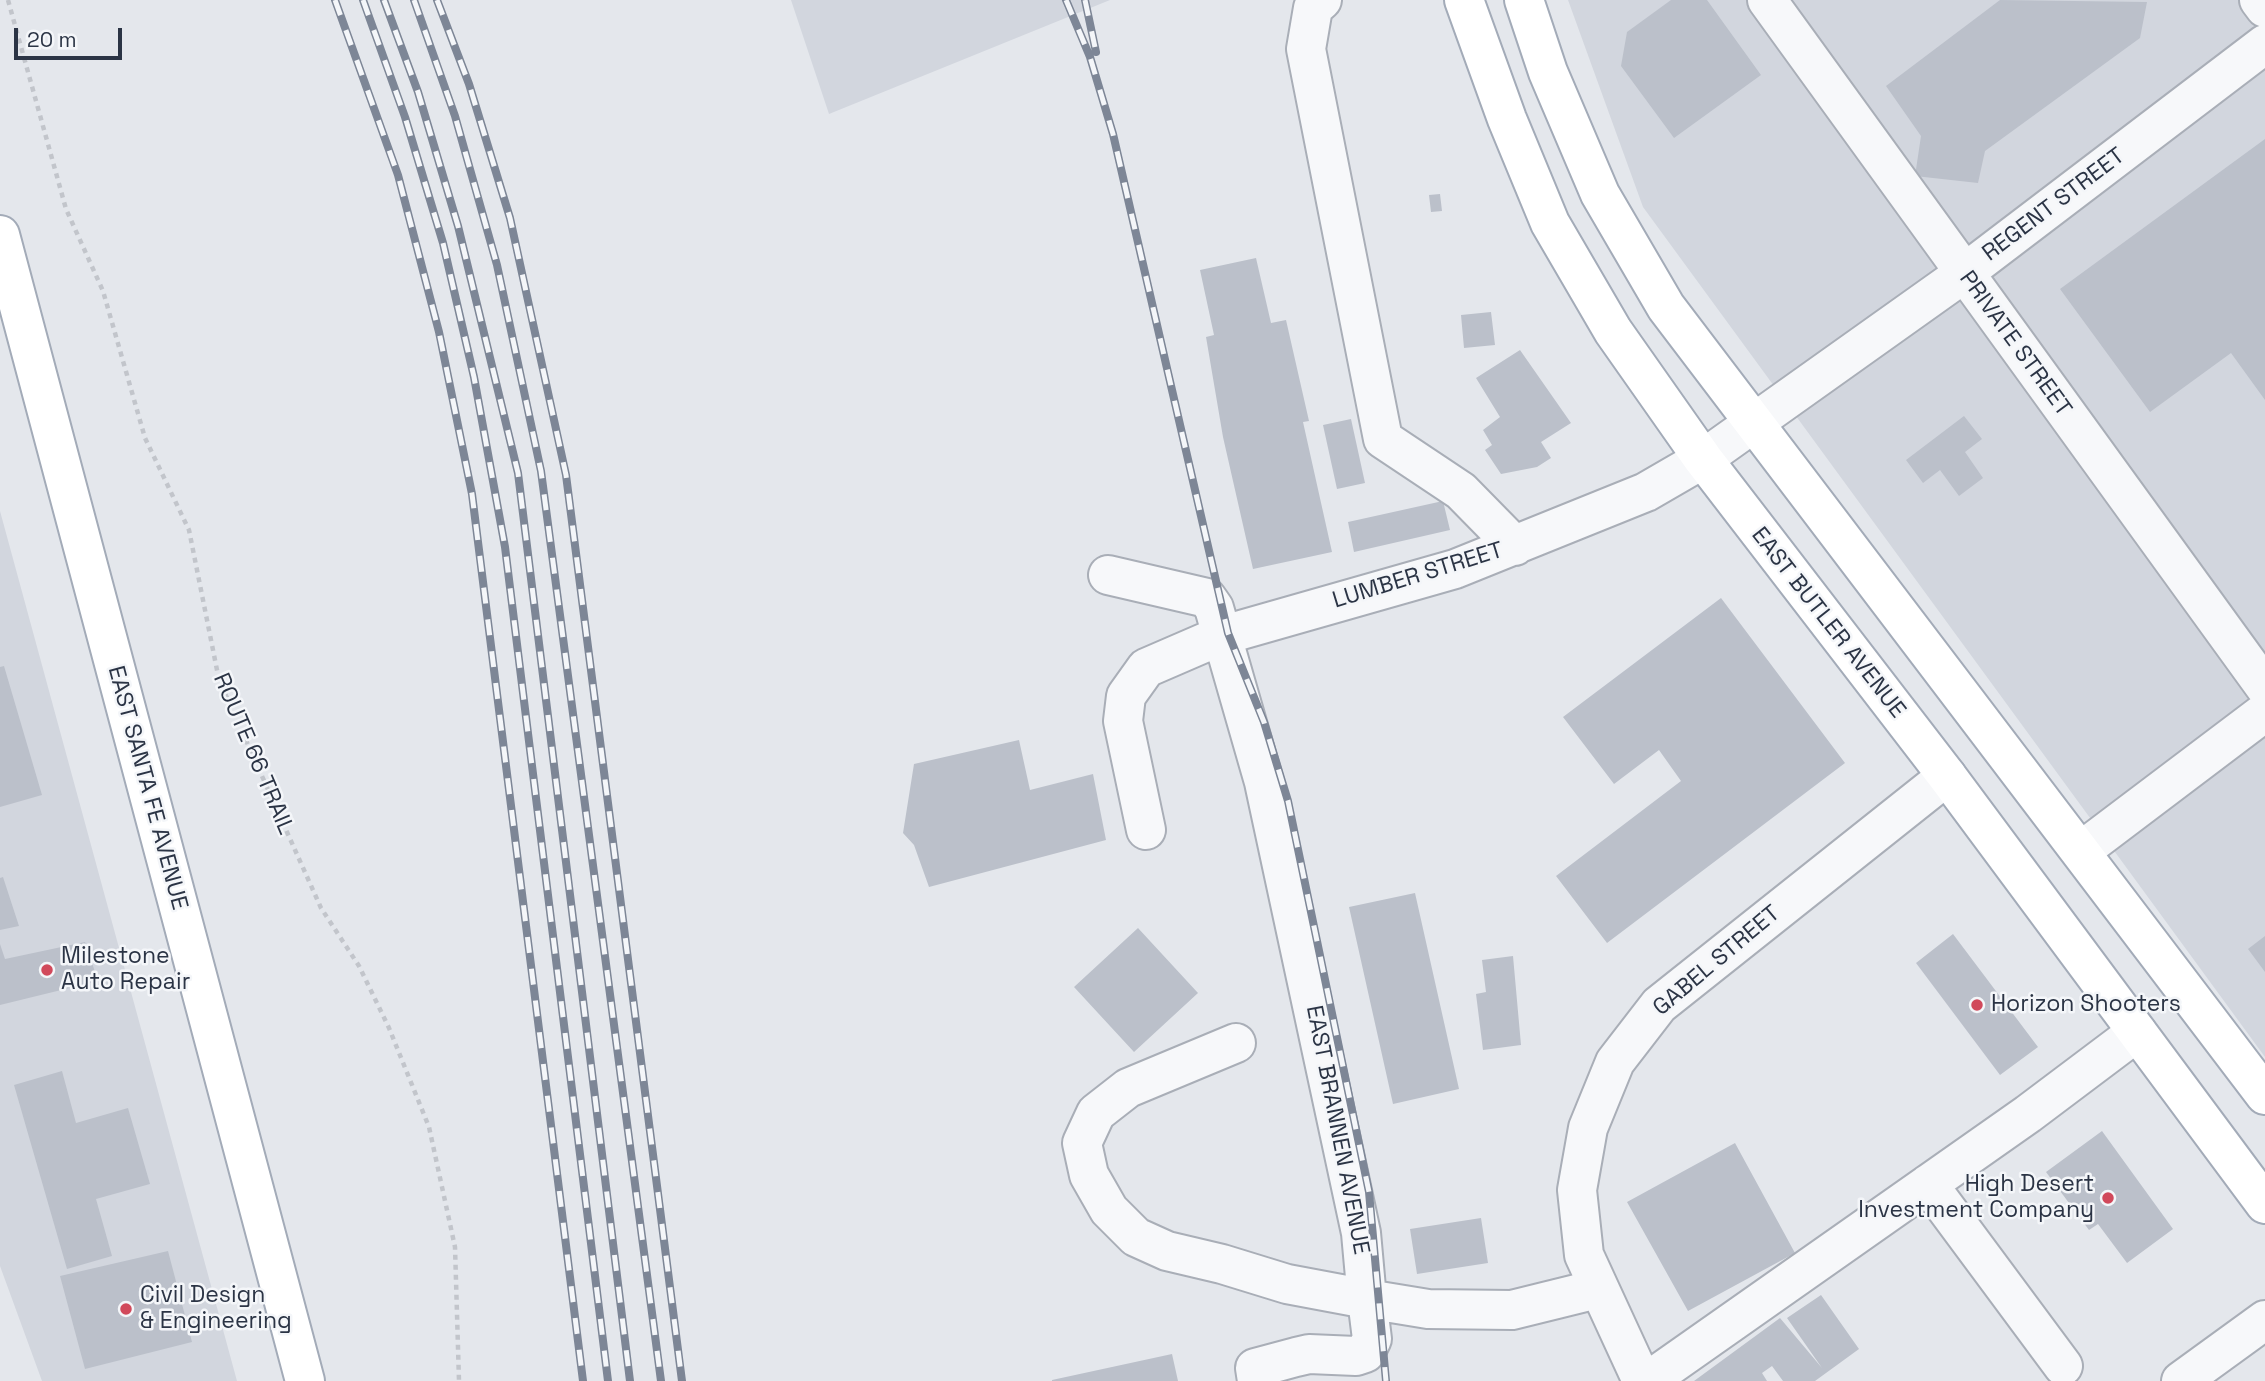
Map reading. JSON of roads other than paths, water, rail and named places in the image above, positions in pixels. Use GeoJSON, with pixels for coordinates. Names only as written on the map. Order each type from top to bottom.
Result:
{"type":"FeatureCollection","features":[{"type":"Feature","properties":{"kind":"main road","name":"EAST BUTLER AVENUE"},"geometry":{"type":"LineString","coordinates":[[1464,0],[1507,119],[1550,223],[1613,331],[1703,460],[1947,776],[2265,1203]]}},
{"type":"Feature","properties":{"kind":"main road"},"geometry":{"type":"LineString","coordinates":[[1529,1],[1548,72],[1600,194],[1666,307],[2265,1095]]}},
{"type":"Feature","properties":{"kind":"main road","name":"EAST SANTA FE AVENUE"},"geometry":{"type":"LineString","coordinates":[[0,236],[305,1381]]}},
{"type":"Feature","properties":{"kind":"street"},"geometry":{"type":"LineString","coordinates":[[1322,0],[1313,8],[1306,49],[1383,439],[1461,491],[1515,546]]}},
{"type":"Feature","properties":{"kind":"street","name":"PRIVATE STREET"},"geometry":{"type":"LineString","coordinates":[[1767,0],[1963,274],[2265,687]]}},
{"type":"Feature","properties":{"kind":"street"},"geometry":{"type":"LineString","coordinates":[[2259,0],[2265,8]]}},
{"type":"Feature","properties":{"kind":"street","name":"REGENT STREET"},"geometry":{"type":"LineString","coordinates":[[1703,460],[1963,274],[2265,44]]}},
{"type":"Feature","properties":{"kind":"street","name":"LUMBER STREET"},"geometry":{"type":"LineString","coordinates":[[1146,830],[1123,721],[1126,696],[1146,668],[1220,636],[1455,569],[1646,492],[1703,460]]}},
{"type":"Feature","properties":{"kind":"street","name":"EAST BRANNEN AVENUE"},"geometry":{"type":"LineString","coordinates":[[1108,575],[1207,598],[1214,608],[1264,782],[1361,1233],[1372,1339],[1365,1353],[1356,1356],[1296,1357],[1255,1368],[1257,1381]]}},
{"type":"Feature","properties":{"kind":"street"},"geometry":{"type":"LineString","coordinates":[[2081,851],[2265,712]]}},
{"type":"Feature","properties":{"kind":"street","name":"GABEL STREET"},"geometry":{"type":"LineString","coordinates":[[1598,1289],[1584,1255],[1577,1190],[1588,1128],[1615,1062],[1658,1005],[1947,776]]}},
{"type":"Feature","properties":{"kind":"street"},"geometry":{"type":"LineString","coordinates":[[1648,1381],[1928,1184],[2137,1032]]}},
{"type":"Feature","properties":{"kind":"street"},"geometry":{"type":"LineString","coordinates":[[1236,1043],[1128,1087],[1096,1114],[1082,1143],[1089,1175],[1109,1210],[1136,1237],[1167,1251],[1287,1284],[1427,1309],[1512,1310],[1598,1289],[1642,1381]]}},
{"type":"Feature","properties":{"kind":"street"},"geometry":{"type":"LineString","coordinates":[[1928,1184],[2063,1366]]}},
{"type":"Feature","properties":{"kind":"street"},"geometry":{"type":"LineString","coordinates":[[2181,1381],[2265,1320]]}},
{"type":"Feature","properties":{"kind":"railway"},"geometry":{"type":"LineString","coordinates":[[335,0],[398,175],[439,332],[472,494],[583,1381]]}},
{"type":"Feature","properties":{"kind":"railway"},"geometry":{"type":"LineString","coordinates":[[363,0],[405,117],[443,243],[474,377],[505,547],[608,1381]]}},
{"type":"Feature","properties":{"kind":"railway"},"geometry":{"type":"LineString","coordinates":[[384,0],[418,92],[458,226],[518,473],[630,1381]]}},
{"type":"Feature","properties":{"kind":"railway"},"geometry":{"type":"LineString","coordinates":[[414,0],[455,116],[497,265],[541,471],[661,1381]]}},
{"type":"Feature","properties":{"kind":"railway"},"geometry":{"type":"LineString","coordinates":[[437,0],[469,84],[510,218],[566,475],[682,1381]]}},
{"type":"Feature","properties":{"kind":"railway"},"geometry":{"type":"LineString","coordinates":[[1066,0],[1090,57],[1113,134],[1228,633],[1264,722],[1288,801],[1369,1192],[1386,1381]]}},
{"type":"Feature","properties":{"kind":"railway"},"geometry":{"type":"LineString","coordinates":[[1085,0],[1096,52]]}},
{"type":"Feature","properties":{"kind":"place","name":"Milestone Auto Repair"},"geometry":{"type":"Point","coordinates":[47,970]}},
{"type":"Feature","properties":{"kind":"place","name":"Horizon Shooters"},"geometry":{"type":"Point","coordinates":[1977,1005]}},
{"type":"Feature","properties":{"kind":"place","name":"High Desert Investment Company"},"geometry":{"type":"Point","coordinates":[2108,1198]}},
{"type":"Feature","properties":{"kind":"place","name":"Civil Design & Engineering"},"geometry":{"type":"Point","coordinates":[126,1309]}}]}
